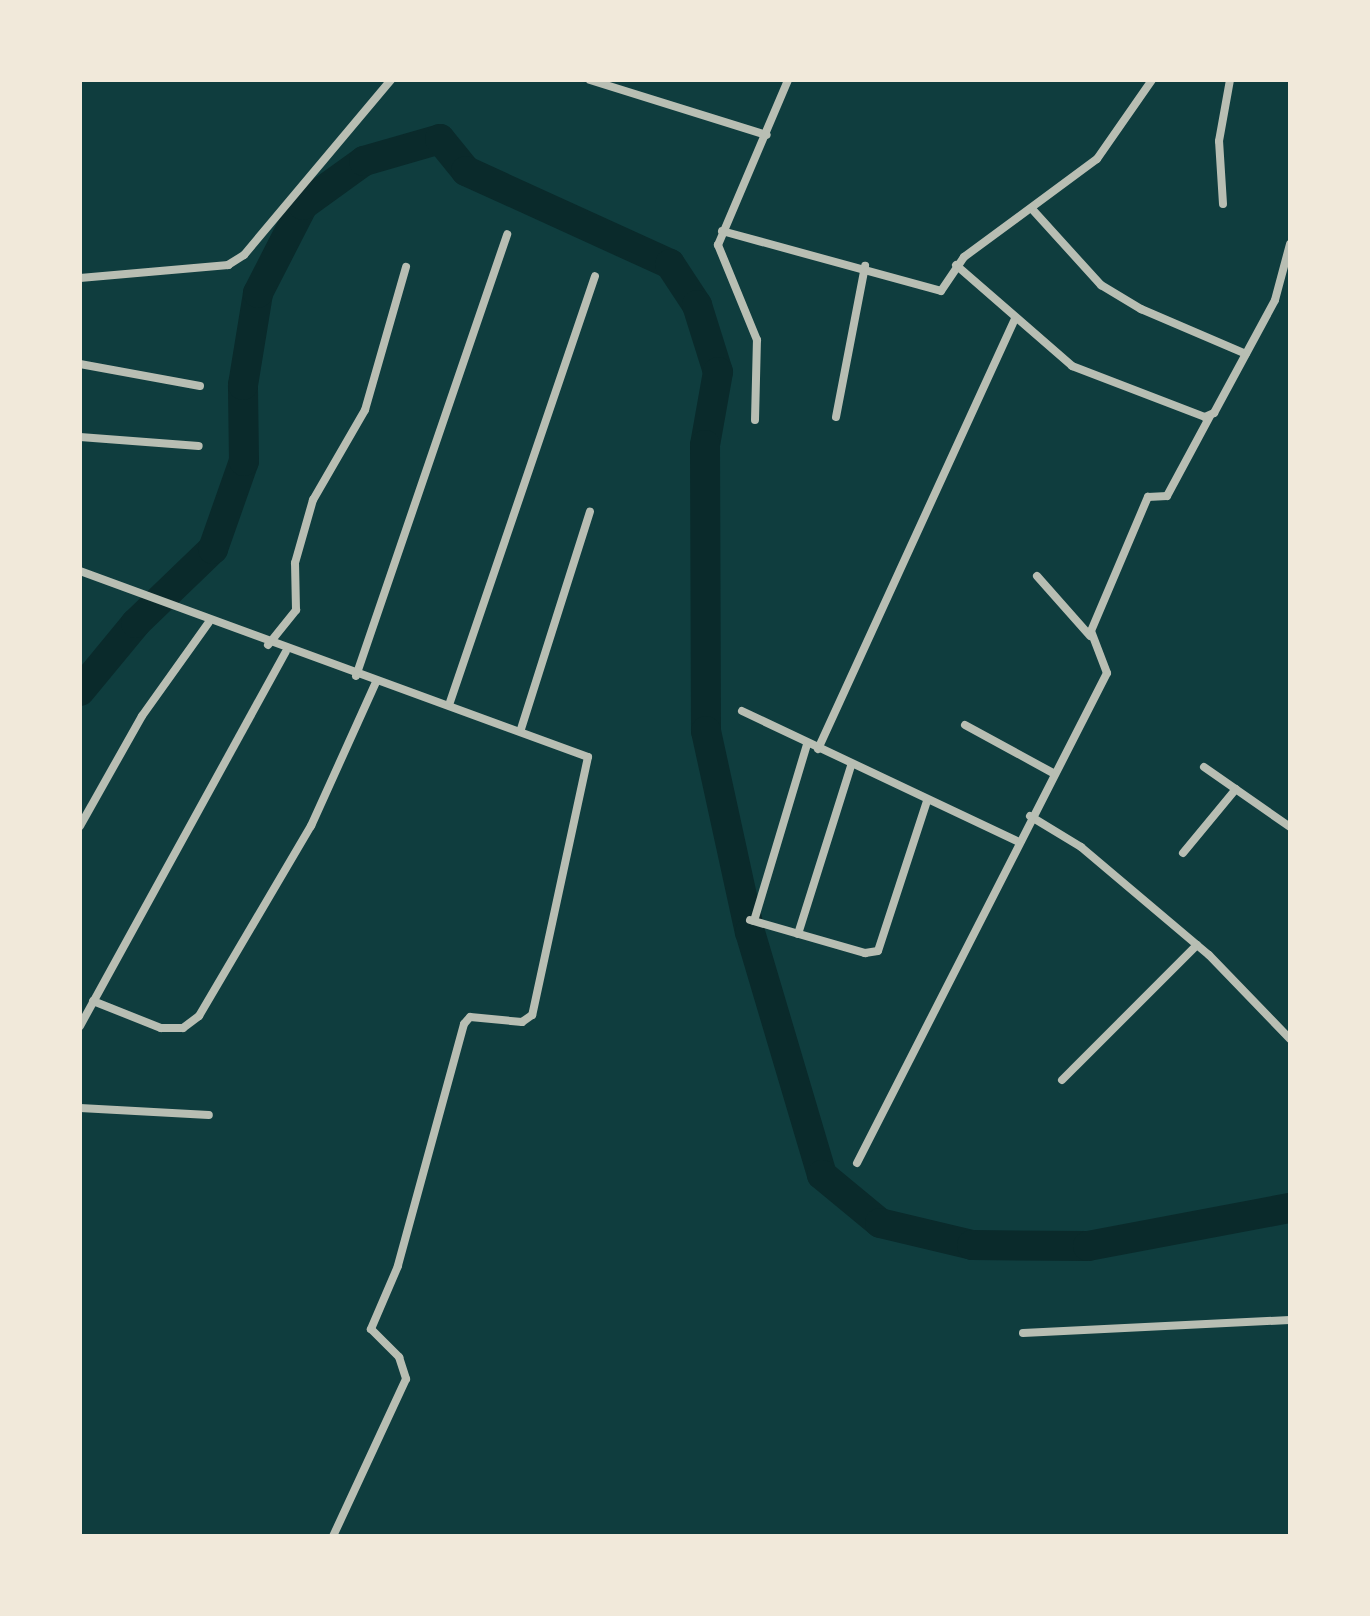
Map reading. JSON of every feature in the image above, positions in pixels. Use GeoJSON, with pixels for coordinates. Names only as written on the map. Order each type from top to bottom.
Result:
{"type":"FeatureCollection","features":[{"type":"Feature","properties":{"kind":"street"},"geometry":{"type":"LineString","coordinates":[[80,278],[228,265],[244,256],[391,80]]}},
{"type":"Feature","properties":{"kind":"street"},"geometry":{"type":"LineString","coordinates":[[590,80],[767,135]]}},
{"type":"Feature","properties":{"kind":"street"},"geometry":{"type":"LineString","coordinates":[[722,231],[864,266],[937,292],[956,265],[1098,159],[1152,80]]}},
{"type":"Feature","properties":{"kind":"street"},"geometry":{"type":"LineString","coordinates":[[1223,204],[1220,140],[1230,80]]}},
{"type":"Feature","properties":{"kind":"street"},"geometry":{"type":"LineString","coordinates":[[754,420],[757,340],[720,253],[722,231],[788,81]]}},
{"type":"Feature","properties":{"kind":"street"},"geometry":{"type":"LineString","coordinates":[[1032,209],[1102,285],[1140,309],[1246,354]]}},
{"type":"Feature","properties":{"kind":"street"},"geometry":{"type":"LineString","coordinates":[[356,676],[507,234]]}},
{"type":"Feature","properties":{"kind":"street"},"geometry":{"type":"LineString","coordinates":[[1090,636],[1148,497],[1166,496],[1286,285],[1290,244]]}},
{"type":"Feature","properties":{"kind":"street"},"geometry":{"type":"LineString","coordinates":[[956,265],[1014,320],[1072,366],[1210,416]]}},
{"type":"Feature","properties":{"kind":"street"},"geometry":{"type":"LineString","coordinates":[[836,416],[864,266]]}},
{"type":"Feature","properties":{"kind":"street"},"geometry":{"type":"LineString","coordinates":[[268,644],[296,610],[295,563],[313,500],[365,410],[406,267]]}},
{"type":"Feature","properties":{"kind":"street"},"geometry":{"type":"LineString","coordinates":[[449,705],[595,276]]}},
{"type":"Feature","properties":{"kind":"street"},"geometry":{"type":"LineString","coordinates":[[818,749],[1014,320]]}},
{"type":"Feature","properties":{"kind":"street"},"geometry":{"type":"LineString","coordinates":[[80,364],[200,386]]}},
{"type":"Feature","properties":{"kind":"street"},"geometry":{"type":"LineString","coordinates":[[80,437],[200,446]]}},
{"type":"Feature","properties":{"kind":"street"},"geometry":{"type":"LineString","coordinates":[[521,729],[590,512]]}},
{"type":"Feature","properties":{"kind":"street"},"geometry":{"type":"LineString","coordinates":[[80,571],[286,652],[575,748],[589,764],[539,990],[528,1020],[474,1017],[464,1024],[398,1266],[371,1329],[400,1357],[406,1379],[333,1536]]}},
{"type":"Feature","properties":{"kind":"street"},"geometry":{"type":"LineString","coordinates":[[857,1163],[1108,668],[1090,636],[1036,576]]}},
{"type":"Feature","properties":{"kind":"street"},"geometry":{"type":"LineString","coordinates":[[80,826],[142,716],[204,620]]}},
{"type":"Feature","properties":{"kind":"street"},"geometry":{"type":"LineString","coordinates":[[80,1026],[286,652]]}},
{"type":"Feature","properties":{"kind":"street"},"geometry":{"type":"LineString","coordinates":[[93,1001],[161,1028],[182,1028],[199,1016],[298,850],[376,682]]}},
{"type":"Feature","properties":{"kind":"street"},"geometry":{"type":"LineString","coordinates":[[742,711],[1019,842]]}},
{"type":"Feature","properties":{"kind":"street"},"geometry":{"type":"LineString","coordinates":[[965,724],[1053,772]]}},
{"type":"Feature","properties":{"kind":"street"},"geometry":{"type":"LineString","coordinates":[[807,744],[752,921],[878,951],[928,802]]}},
{"type":"Feature","properties":{"kind":"street"},"geometry":{"type":"LineString","coordinates":[[798,934],[852,766]]}},
{"type":"Feature","properties":{"kind":"street"},"geometry":{"type":"LineString","coordinates":[[1204,767],[1290,826]]}},
{"type":"Feature","properties":{"kind":"street"},"geometry":{"type":"LineString","coordinates":[[1182,853],[1236,789]]}},
{"type":"Feature","properties":{"kind":"street"},"geometry":{"type":"LineString","coordinates":[[1030,816],[1081,847],[1197,945],[1290,1039]]}},
{"type":"Feature","properties":{"kind":"street"},"geometry":{"type":"LineString","coordinates":[[1062,1080],[1197,945]]}},
{"type":"Feature","properties":{"kind":"street"},"geometry":{"type":"LineString","coordinates":[[80,1108],[210,1115]]}},
{"type":"Feature","properties":{"kind":"street"},"geometry":{"type":"LineString","coordinates":[[1023,1334],[1169,1331],[1290,1320]]}},
{"type":"Feature","properties":{"kind":"waterway"},"geometry":{"type":"LineString","coordinates":[[80,691],[136,623],[213,549],[244,461],[243,385],[258,293],[303,205],[364,161],[440,139],[466,171],[670,264],[697,305],[718,372],[705,445],[706,731],[750,932],[822,1175],[880,1223],[972,1245],[1088,1246],[1290,1208]]}}]}
